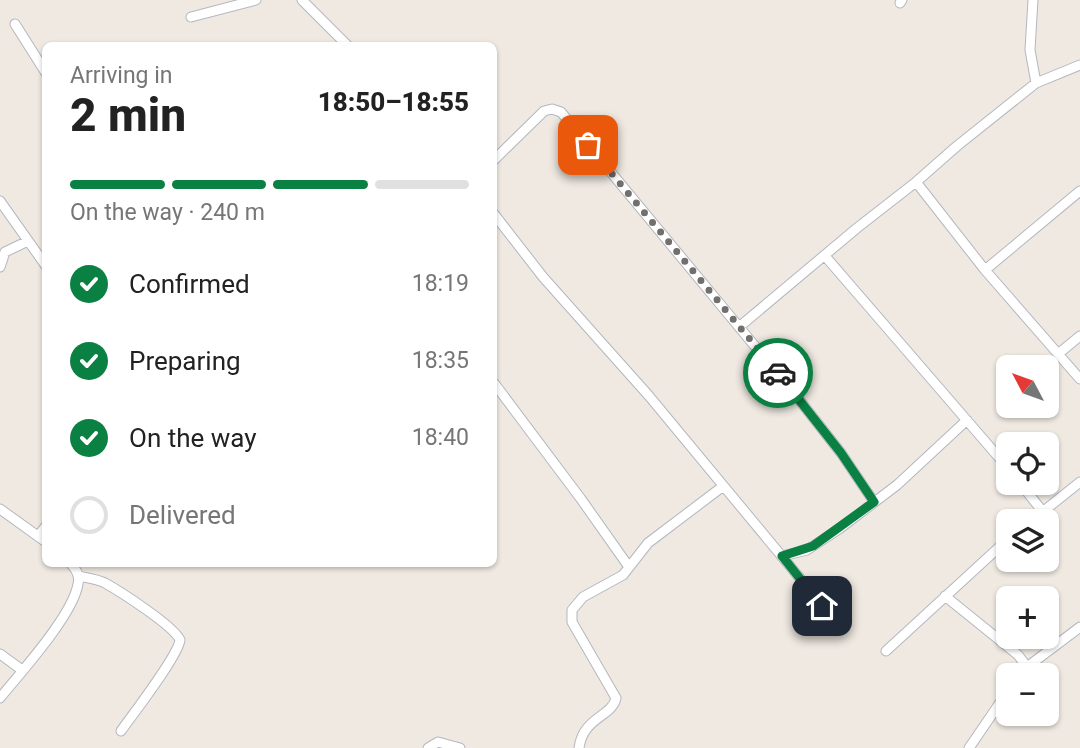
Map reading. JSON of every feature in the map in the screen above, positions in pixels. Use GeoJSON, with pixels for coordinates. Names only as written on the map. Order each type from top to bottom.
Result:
{"type":"FeatureCollection","features":[{"type":"Feature","properties":{"kind":"street"},"geometry":{"type":"LineString","coordinates":[[191,17],[256,0]]}},
{"type":"Feature","properties":{"kind":"street"},"geometry":{"type":"LineString","coordinates":[[302,0],[344,42]]}},
{"type":"Feature","properties":{"kind":"street"},"geometry":{"type":"LineString","coordinates":[[1033,0],[1030,50],[1036,83]]}},
{"type":"Feature","properties":{"kind":"street"},"geometry":{"type":"LineString","coordinates":[[15,24],[42,67]]}},
{"type":"Feature","properties":{"kind":"street"},"geometry":{"type":"LineString","coordinates":[[739,327],[1036,83],[1079,67]]}},
{"type":"Feature","properties":{"kind":"street"},"geometry":{"type":"LineString","coordinates":[[497,157],[544,111],[552,109],[561,112],[841,453],[874,502]]}},
{"type":"Feature","properties":{"kind":"street"},"geometry":{"type":"LineString","coordinates":[[916,182],[985,270],[1080,379]]}},
{"type":"Feature","properties":{"kind":"street"},"geometry":{"type":"LineString","coordinates":[[985,270],[1080,191]]}},
{"type":"Feature","properties":{"kind":"street"},"geometry":{"type":"LineString","coordinates":[[0,201],[42,260]]}},
{"type":"Feature","properties":{"kind":"street"},"geometry":{"type":"LineString","coordinates":[[497,218],[543,277],[649,396],[822,606]]}},
{"type":"Feature","properties":{"kind":"street"},"geometry":{"type":"LineString","coordinates":[[0,267],[5,252],[28,241]]}},
{"type":"Feature","properties":{"kind":"street"},"geometry":{"type":"LineString","coordinates":[[825,256],[996,454]]}},
{"type":"Feature","properties":{"kind":"street"},"geometry":{"type":"LineString","coordinates":[[1058,354],[1080,335]]}},
{"type":"Feature","properties":{"kind":"street"},"geometry":{"type":"LineString","coordinates":[[497,387],[629,567]]}},
{"type":"Feature","properties":{"kind":"street"},"geometry":{"type":"LineString","coordinates":[[782,556],[813,546],[874,502],[967,420]]}},
{"type":"Feature","properties":{"kind":"street"},"geometry":{"type":"LineString","coordinates":[[1047,509],[1080,482]]}},
{"type":"Feature","properties":{"kind":"street"},"geometry":{"type":"LineString","coordinates":[[579,748],[584,731],[591,722],[613,706],[615,698],[572,622],[572,610],[583,597],[615,581],[648,543],[722,487]]}},
{"type":"Feature","properties":{"kind":"street"},"geometry":{"type":"LineString","coordinates":[[1030,495],[1041,509]]}},
{"type":"Feature","properties":{"kind":"street"},"geometry":{"type":"LineString","coordinates":[[0,509],[42,539]]}},
{"type":"Feature","properties":{"kind":"street"},"geometry":{"type":"LineString","coordinates":[[887,651],[996,550]]}},
{"type":"Feature","properties":{"kind":"street"},"geometry":{"type":"LineString","coordinates":[[0,698],[56,627],[78,584],[78,576],[73,567]]}},
{"type":"Feature","properties":{"kind":"street"},"geometry":{"type":"LineString","coordinates":[[78,576],[103,582],[128,597],[172,629],[180,640],[180,646],[121,731]]}},
{"type":"Feature","properties":{"kind":"street"},"geometry":{"type":"LineString","coordinates":[[945,596],[1018,655],[1024,663]]}},
{"type":"Feature","properties":{"kind":"street"},"geometry":{"type":"LineString","coordinates":[[1032,663],[1080,627]]}},
{"type":"Feature","properties":{"kind":"street"},"geometry":{"type":"LineString","coordinates":[[0,654],[22,670]]}},
{"type":"Feature","properties":{"kind":"street"},"geometry":{"type":"LineString","coordinates":[[969,748],[996,709]]}},
{"type":"Feature","properties":{"kind":"street"},"geometry":{"type":"LineString","coordinates":[[428,748],[438,742],[460,748]]}},
{"type":"Feature","properties":{"kind":"way so far"},"geometry":{"type":"LineString","coordinates":[[588,145],[778,373]]}},
{"type":"Feature","properties":{"kind":"route"},"geometry":{"type":"LineString","coordinates":[[778,373],[841,453],[874,502],[807,550],[782,556],[822,606]]}}]}
